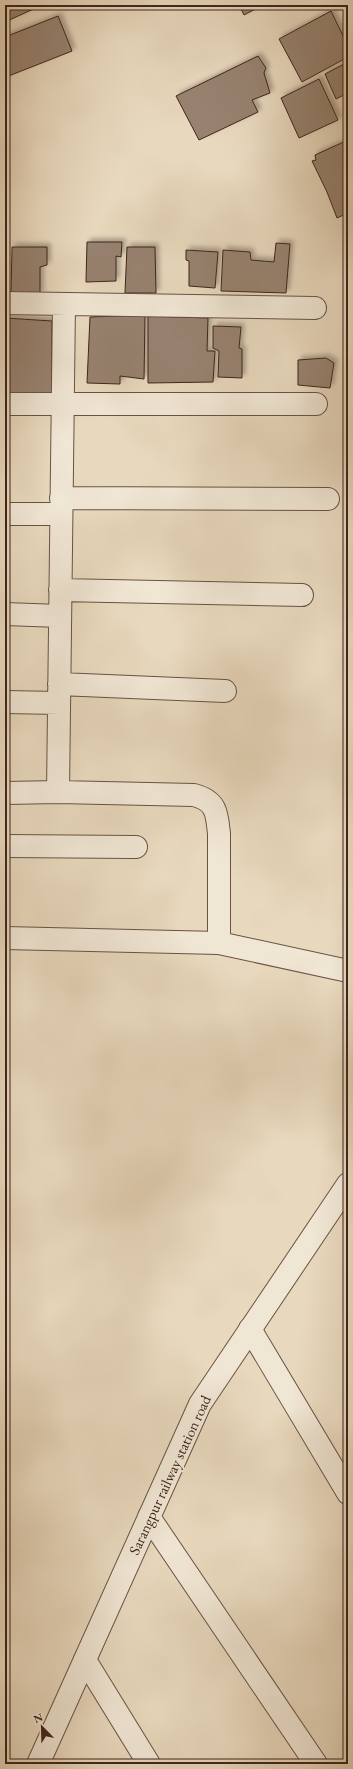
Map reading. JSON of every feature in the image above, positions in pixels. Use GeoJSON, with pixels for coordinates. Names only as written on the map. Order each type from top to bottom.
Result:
{"type":"FeatureCollection","features":[{"type":"Feature","properties":{"kind":"street"},"geometry":{"type":"LineString","coordinates":[[5,303],[315,308]]}},
{"type":"Feature","properties":{"kind":"street"},"geometry":{"type":"LineString","coordinates":[[58,792],[64,304]]}},
{"type":"Feature","properties":{"kind":"street"},"geometry":{"type":"LineString","coordinates":[[5,404],[316,404]]}},
{"type":"Feature","properties":{"kind":"street"},"geometry":{"type":"LineString","coordinates":[[5,514],[61,506],[328,499]]}},
{"type":"Feature","properties":{"kind":"street"},"geometry":{"type":"LineString","coordinates":[[60,590],[302,595]]}},
{"type":"Feature","properties":{"kind":"street"},"geometry":{"type":"LineString","coordinates":[[5,614],[60,616]]}},
{"type":"Feature","properties":{"kind":"street"},"geometry":{"type":"LineString","coordinates":[[5,702],[59,694],[225,691]]}},
{"type":"Feature","properties":{"kind":"street"},"geometry":{"type":"LineString","coordinates":[[5,793],[58,792],[194,796],[202,798],[214,808],[219,834],[219,943]]}},
{"type":"Feature","properties":{"kind":"street"},"geometry":{"type":"LineString","coordinates":[[5,846],[136,847]]}},
{"type":"Feature","properties":{"kind":"street"},"geometry":{"type":"LineString","coordinates":[[5,938],[219,943],[348,971]]}},
{"type":"Feature","properties":{"kind":"street","name":"Sarangpur railway station road"},"geometry":{"type":"LineString","coordinates":[[38,1764],[200,1404],[348,1184]]}},
{"type":"Feature","properties":{"kind":"street"},"geometry":{"type":"LineString","coordinates":[[250,1329],[348,1492]]}},
{"type":"Feature","properties":{"kind":"street"},"geometry":{"type":"LineString","coordinates":[[149,1517],[316,1764]]}},
{"type":"Feature","properties":{"kind":"street"},"geometry":{"type":"LineString","coordinates":[[85,1660],[149,1764]]}},
{"type":"Feature","properties":{"kind":"building"},"geometry":{"type":"Polygon","coordinates":[[[5,5],[40,5],[40,6],[5,22],[5,5]]]}},
{"type":"Feature","properties":{"kind":"building"},"geometry":{"type":"Polygon","coordinates":[[[239,5],[263,5],[244,15],[239,5]]]}},
{"type":"Feature","properties":{"kind":"building"},"geometry":{"type":"Polygon","coordinates":[[[331,11],[348,46],[348,57],[302,82],[279,39],[331,11]]]}},
{"type":"Feature","properties":{"kind":"building"},"geometry":{"type":"Polygon","coordinates":[[[58,16],[72,51],[6,77],[5,37],[58,16]]]}},
{"type":"Feature","properties":{"kind":"building"},"geometry":{"type":"Polygon","coordinates":[[[258,56],[266,68],[264,73],[270,93],[252,100],[258,112],[199,140],[176,96],[258,56]]]}},
{"type":"Feature","properties":{"kind":"building"},"geometry":{"type":"Polygon","coordinates":[[[348,62],[348,93],[336,99],[325,74],[348,62]]]}},
{"type":"Feature","properties":{"kind":"building"},"geometry":{"type":"Polygon","coordinates":[[[319,79],[338,120],[299,138],[281,98],[319,79]]]}},
{"type":"Feature","properties":{"kind":"building"},"geometry":{"type":"Polygon","coordinates":[[[348,140],[348,213],[337,218],[327,192],[312,161],[316,160],[315,155],[348,140]]]}},
{"type":"Feature","properties":{"kind":"building"},"geometry":{"type":"Polygon","coordinates":[[[87,242],[122,242],[121,257],[116,256],[116,281],[86,282],[87,242]]]}},
{"type":"Feature","properties":{"kind":"building"},"geometry":{"type":"Polygon","coordinates":[[[276,243],[290,244],[286,293],[221,291],[223,250],[250,252],[251,260],[274,262],[276,243]]]}},
{"type":"Feature","properties":{"kind":"building"},"geometry":{"type":"Polygon","coordinates":[[[12,247],[47,247],[47,265],[40,267],[40,295],[11,294],[12,247]]]}},
{"type":"Feature","properties":{"kind":"building"},"geometry":{"type":"Polygon","coordinates":[[[127,247],[155,247],[156,293],[125,293],[127,247]]]}},
{"type":"Feature","properties":{"kind":"building"},"geometry":{"type":"Polygon","coordinates":[[[186,250],[218,252],[215,288],[189,286],[189,261],[186,260],[186,250]]]}},
{"type":"Feature","properties":{"kind":"building"},"geometry":{"type":"Polygon","coordinates":[[[145,315],[144,379],[120,376],[120,384],[87,383],[90,317],[145,315]]]}},
{"type":"Feature","properties":{"kind":"building"},"geometry":{"type":"Polygon","coordinates":[[[148,316],[208,318],[207,351],[215,351],[213,382],[148,383],[148,316]]]}},
{"type":"Feature","properties":{"kind":"building"},"geometry":{"type":"Polygon","coordinates":[[[5,318],[52,321],[52,393],[5,393],[5,318]]]}},
{"type":"Feature","properties":{"kind":"building"},"geometry":{"type":"Polygon","coordinates":[[[213,326],[241,327],[239,348],[242,349],[242,378],[218,377],[219,351],[213,348],[213,326]]]}},
{"type":"Feature","properties":{"kind":"building"},"geometry":{"type":"Polygon","coordinates":[[[326,358],[334,363],[330,388],[298,385],[298,360],[326,358]]]}}]}
